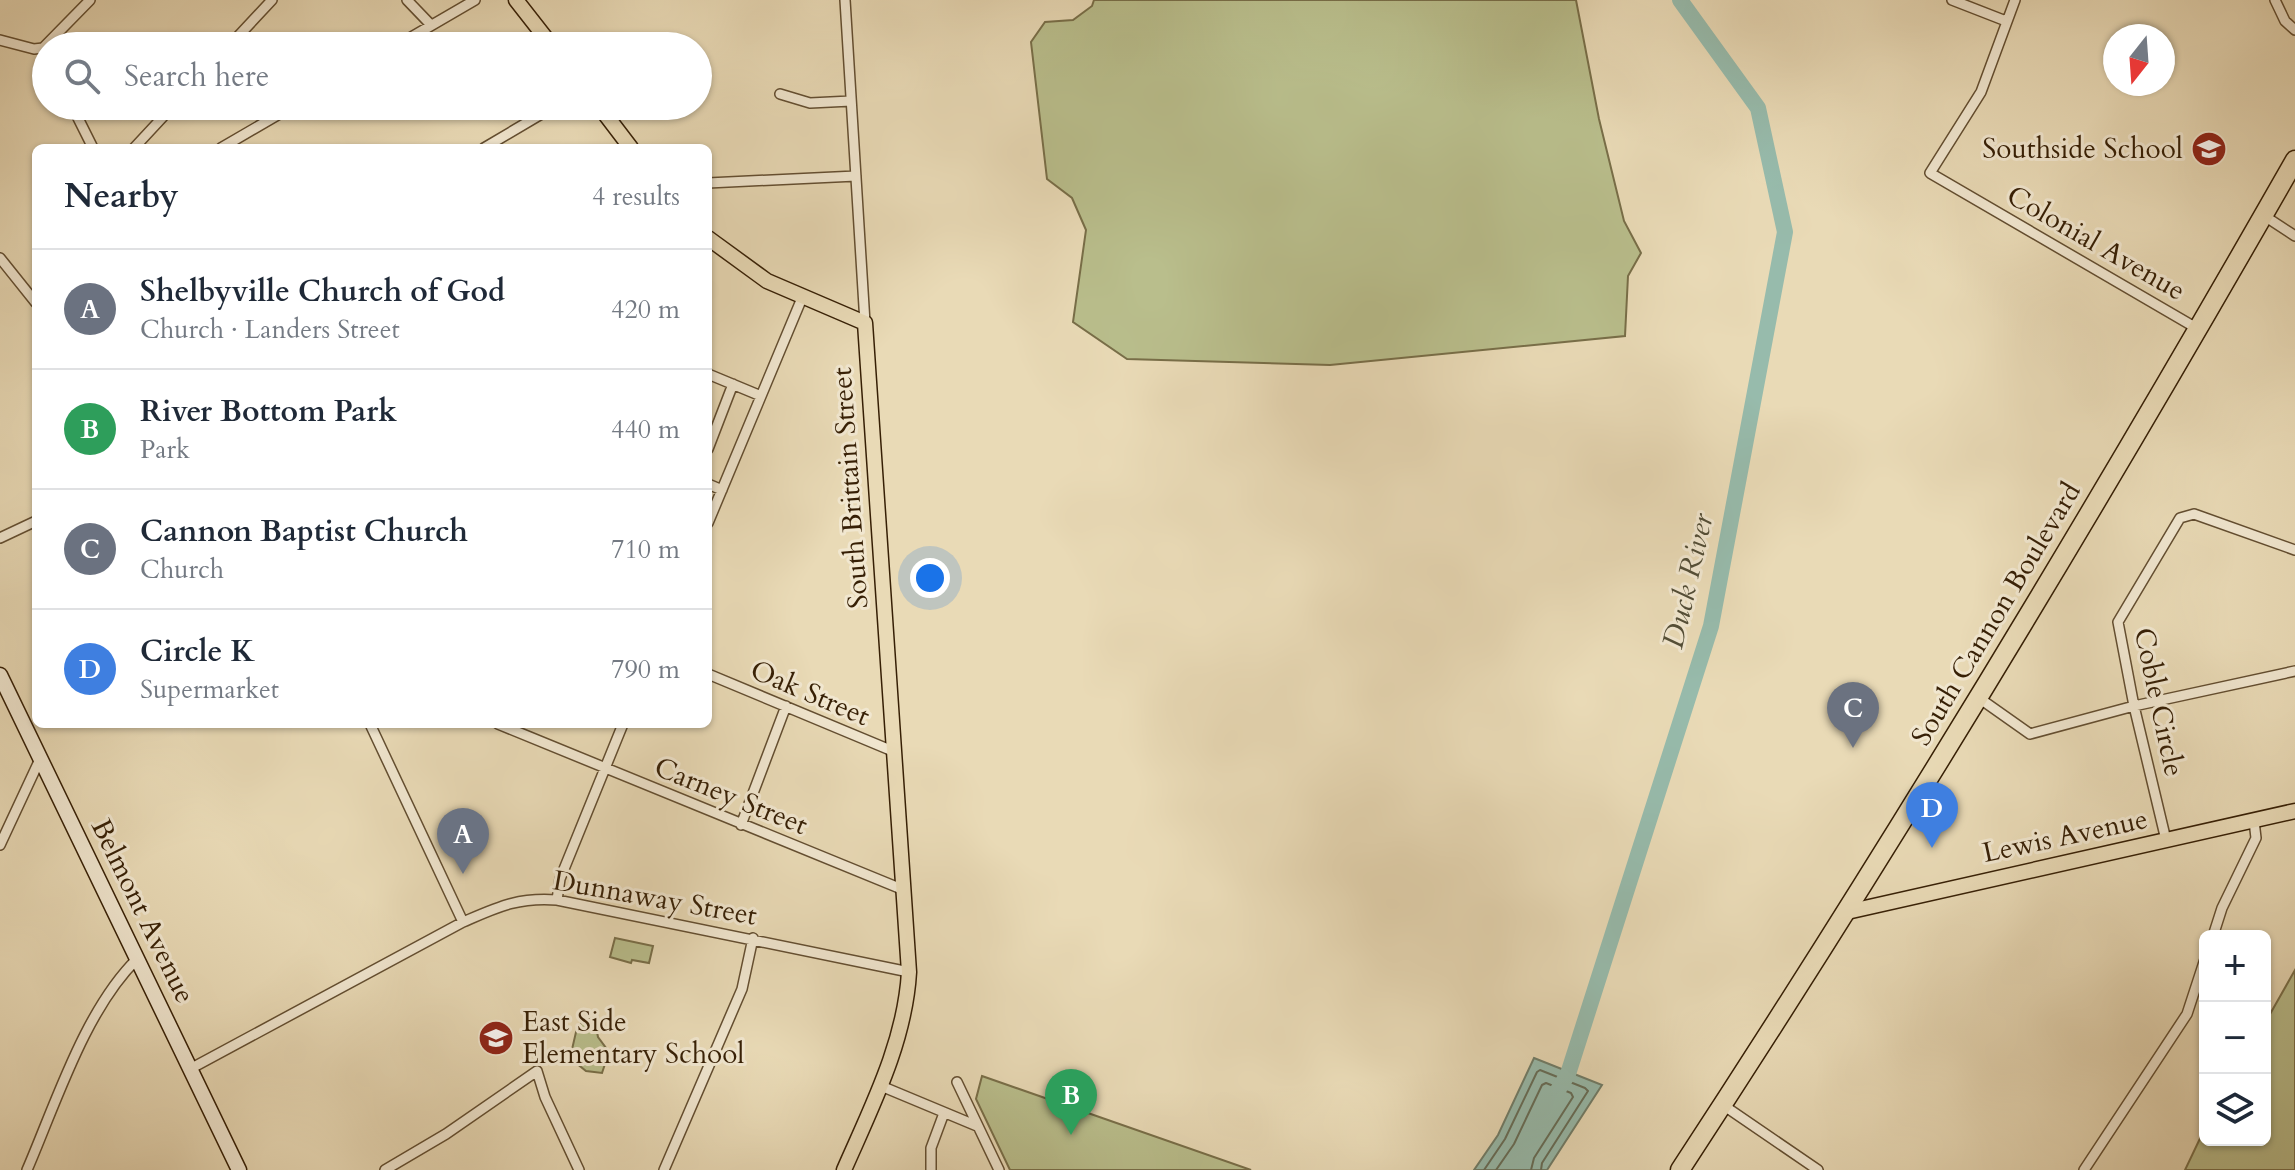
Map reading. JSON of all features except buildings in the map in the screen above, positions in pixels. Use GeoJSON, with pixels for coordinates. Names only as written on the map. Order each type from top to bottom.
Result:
{"type":"FeatureCollection","features":[{"type":"Feature","properties":{"kind":"highway","name":"South Cannon Boulevard"},"geometry":{"type":"LineString","coordinates":[[1680,1170],[1847,912],[1979,698],[2295,160]]}},
{"type":"Feature","properties":{"kind":"main road"},"geometry":{"type":"LineString","coordinates":[[516,0],[541,32]]}},
{"type":"Feature","properties":{"kind":"main road"},"geometry":{"type":"LineString","coordinates":[[610,120],[628,144]]}},
{"type":"Feature","properties":{"kind":"main road"},"geometry":{"type":"LineString","coordinates":[[712,241],[753,272],[802,298],[865,323]]}},
{"type":"Feature","properties":{"kind":"main road","name":"South Brittain Street"},"geometry":{"type":"LineString","coordinates":[[844,1170],[881,1086],[902,1025],[908,1000],[909,972],[865,323]]}},
{"type":"Feature","properties":{"kind":"main road","name":"Belmont Avenue"},"geometry":{"type":"LineString","coordinates":[[0,675],[239,1170]]}},
{"type":"Feature","properties":{"kind":"main road","name":"Lewis Avenue"},"geometry":{"type":"LineString","coordinates":[[1847,912],[2295,811]]}},
{"type":"Feature","properties":{"kind":"street"},"geometry":{"type":"LineString","coordinates":[[61,32],[90,0]]}},
{"type":"Feature","properties":{"kind":"street"},"geometry":{"type":"LineString","coordinates":[[242,32],[272,0]]}},
{"type":"Feature","properties":{"kind":"street"},"geometry":{"type":"LineString","coordinates":[[407,0],[431,25]]}},
{"type":"Feature","properties":{"kind":"street"},"geometry":{"type":"LineString","coordinates":[[419,32],[475,0]]}},
{"type":"Feature","properties":{"kind":"street","name":"South Brittain Street"},"geometry":{"type":"LineString","coordinates":[[845,0],[865,323]]}},
{"type":"Feature","properties":{"kind":"street"},"geometry":{"type":"LineString","coordinates":[[1952,0],[2006,21],[2015,0]]}},
{"type":"Feature","properties":{"kind":"street"},"geometry":{"type":"LineString","coordinates":[[2275,0],[2285,21],[2295,30]]}},
{"type":"Feature","properties":{"kind":"street","name":"Colonial Avenue"},"geometry":{"type":"LineString","coordinates":[[2006,21],[1981,92],[1930,173],[2198,329]]}},
{"type":"Feature","properties":{"kind":"street"},"geometry":{"type":"LineString","coordinates":[[0,40],[32,48]]}},
{"type":"Feature","properties":{"kind":"street"},"geometry":{"type":"LineString","coordinates":[[780,94],[810,103],[851,101]]}},
{"type":"Feature","properties":{"kind":"street"},"geometry":{"type":"LineString","coordinates":[[79,120],[91,144]]}},
{"type":"Feature","properties":{"kind":"street"},"geometry":{"type":"LineString","coordinates":[[138,144],[160,120]]}},
{"type":"Feature","properties":{"kind":"street"},"geometry":{"type":"LineString","coordinates":[[228,144],[269,120]]}},
{"type":"Feature","properties":{"kind":"street"},"geometry":{"type":"LineString","coordinates":[[491,144],[531,120]]}},
{"type":"Feature","properties":{"kind":"street"},"geometry":{"type":"LineString","coordinates":[[712,183],[856,176]]}},
{"type":"Feature","properties":{"kind":"street"},"geometry":{"type":"LineString","coordinates":[[2263,215],[2295,236]]}},
{"type":"Feature","properties":{"kind":"street"},"geometry":{"type":"LineString","coordinates":[[0,258],[32,298]]}},
{"type":"Feature","properties":{"kind":"street"},"geometry":{"type":"LineString","coordinates":[[712,514],[802,298]]}},
{"type":"Feature","properties":{"kind":"street"},"geometry":{"type":"LineString","coordinates":[[712,376],[761,396]]}},
{"type":"Feature","properties":{"kind":"street"},"geometry":{"type":"LineString","coordinates":[[712,439],[733,384]]}},
{"type":"Feature","properties":{"kind":"street"},"geometry":{"type":"LineString","coordinates":[[712,486],[722,490]]}},
{"type":"Feature","properties":{"kind":"street","name":"Coble Circle"},"geometry":{"type":"LineString","coordinates":[[2166,840],[2134,706],[2118,622],[2180,518],[2194,514],[2295,550]]}},
{"type":"Feature","properties":{"kind":"street"},"geometry":{"type":"LineString","coordinates":[[0,538],[32,523]]}},
{"type":"Feature","properties":{"kind":"street"},"geometry":{"type":"LineString","coordinates":[[1979,698],[2030,734],[2134,706],[2295,671]]}},
{"type":"Feature","properties":{"kind":"street","name":"Oak Street"},"geometry":{"type":"LineString","coordinates":[[712,676],[895,752]]}},
{"type":"Feature","properties":{"kind":"street"},"geometry":{"type":"LineString","coordinates":[[741,825],[786,706]]}},
{"type":"Feature","properties":{"kind":"street"},"geometry":{"type":"LineString","coordinates":[[372,728],[463,922]]}},
{"type":"Feature","properties":{"kind":"street","name":"Carney Street"},"geometry":{"type":"LineString","coordinates":[[508,728],[904,890]]}},
{"type":"Feature","properties":{"kind":"street"},"geometry":{"type":"LineString","coordinates":[[557,900],[560,879],[621,728]]}},
{"type":"Feature","properties":{"kind":"street"},"geometry":{"type":"LineString","coordinates":[[0,845],[41,757]]}},
{"type":"Feature","properties":{"kind":"street"},"geometry":{"type":"LineString","coordinates":[[2215,930],[2222,908],[2256,838],[2254,821]]}},
{"type":"Feature","properties":{"kind":"street","name":"Dunnaway Street"},"geometry":{"type":"LineString","coordinates":[[190,1069],[463,922],[518,900],[532,898],[557,900],[753,938],[909,972]]}},
{"type":"Feature","properties":{"kind":"street"},"geometry":{"type":"LineString","coordinates":[[664,1170],[742,989],[753,938]]}},
{"type":"Feature","properties":{"kind":"street"},"geometry":{"type":"LineString","coordinates":[[27,1170],[89,1027],[114,984],[137,959]]}},
{"type":"Feature","properties":{"kind":"street"},"geometry":{"type":"LineString","coordinates":[[2084,1170],[2187,1014],[2199,977]]}},
{"type":"Feature","properties":{"kind":"street"},"geometry":{"type":"LineString","coordinates":[[385,1170],[537,1071],[545,1097],[579,1170]]}},
{"type":"Feature","properties":{"kind":"street"},"geometry":{"type":"LineString","coordinates":[[957,1082],[999,1170]]}},
{"type":"Feature","properties":{"kind":"street"},"geometry":{"type":"LineString","coordinates":[[881,1086],[977,1126]]}},
{"type":"Feature","properties":{"kind":"street"},"geometry":{"type":"LineString","coordinates":[[1723,1105],[1818,1170]]}},
{"type":"Feature","properties":{"kind":"street"},"geometry":{"type":"LineString","coordinates":[[931,1170],[931,1148],[944,1113]]}},
{"type":"Feature","properties":{"kind":"green space"},"geometry":{"type":"Polygon","coordinates":[[[1094,0],[1576,0],[1599,119],[1624,221],[1641,253],[1628,276],[1625,336],[1330,365],[1127,359],[1073,322],[1086,230],[1072,198],[1047,179],[1031,42],[1045,22],[1073,20],[1092,6],[1094,0]]]}},
{"type":"Feature","properties":{"kind":"green space"},"geometry":{"type":"Polygon","coordinates":[[[615,938],[653,946],[649,963],[632,960],[631,963],[610,957],[615,938]]]}},
{"type":"Feature","properties":{"kind":"green space"},"geometry":{"type":"Polygon","coordinates":[[[2295,970],[2295,1170],[2185,1170],[2199,1141],[2199,1146],[2271,1146],[2271,1012],[2295,970]]]}},
{"type":"Feature","properties":{"kind":"green space"},"geometry":{"type":"Polygon","coordinates":[[[584,1018],[595,1022],[598,1037],[609,1052],[602,1073],[586,1071],[570,1058],[576,1032],[584,1018]]]}},
{"type":"Feature","properties":{"kind":"green space"},"geometry":{"type":"Polygon","coordinates":[[[982,1076],[1251,1170],[1010,1170],[976,1099],[982,1076]]]}},
{"type":"Feature","properties":{"kind":"water"},"geometry":{"type":"Polygon","coordinates":[[[1534,1058],[1602,1085],[1547,1170],[1474,1170],[1498,1135],[1534,1058]]]}},
{"type":"Feature","properties":{"kind":"waterway","name":"Duck River"},"geometry":{"type":"LineString","coordinates":[[1558,1090],[1568,1074],[1711,626],[1785,232],[1758,108],[1680,0]]}},
{"type":"Feature","properties":{"kind":"place","name":"Southside School"},"geometry":{"type":"Point","coordinates":[2209,149]}},
{"type":"Feature","properties":{"kind":"place","name":"Cannon Baptist Church"},"geometry":{"type":"Point","coordinates":[1853,748]}},
{"type":"Feature","properties":{"kind":"place","name":"Circle K"},"geometry":{"type":"Point","coordinates":[1932,848]}},
{"type":"Feature","properties":{"kind":"place","name":"Shelbyville Church of God"},"geometry":{"type":"Point","coordinates":[463,874]}},
{"type":"Feature","properties":{"kind":"place","name":"East Side Elementary School"},"geometry":{"type":"Point","coordinates":[496,1038]}},
{"type":"Feature","properties":{"kind":"place","name":"River Bottom Park"},"geometry":{"type":"Point","coordinates":[1071,1135]}}]}
